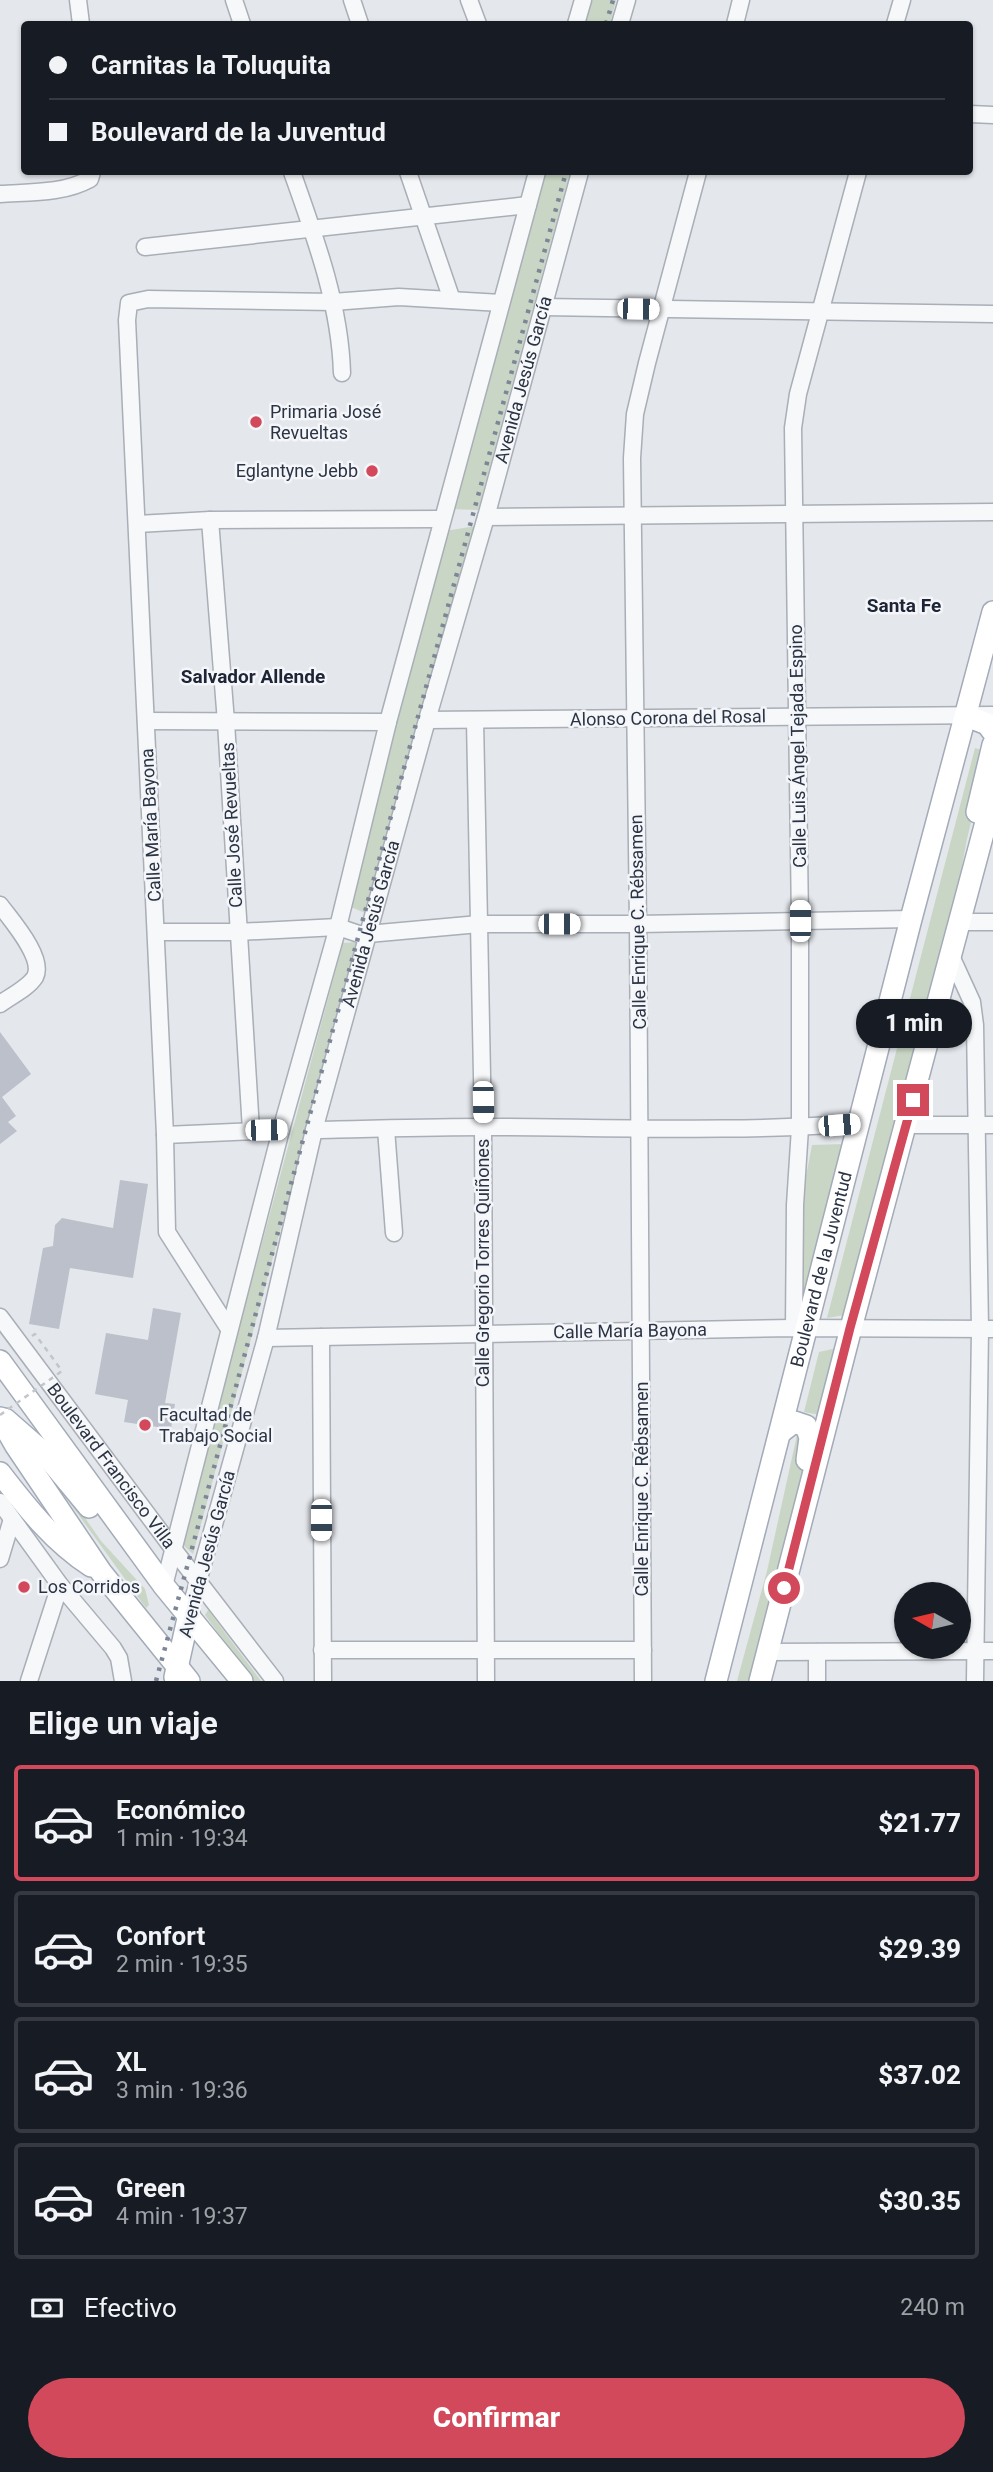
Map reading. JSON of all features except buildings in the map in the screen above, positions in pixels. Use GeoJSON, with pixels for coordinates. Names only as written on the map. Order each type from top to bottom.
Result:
{"type":"FeatureCollection","features":[{"type":"Feature","properties":{"kind":"main road","name":"Boulevard de la Juventud"},"geometry":{"type":"LineString","coordinates":[[716,1681],[781,1432],[801,1328],[859,1123],[993,612]]}},
{"type":"Feature","properties":{"kind":"main road"},"geometry":{"type":"LineString","coordinates":[[967,716],[987,724],[993,732]]}},
{"type":"Feature","properties":{"kind":"main road"},"geometry":{"type":"LineString","coordinates":[[973,873],[970,847],[993,745]]}},
{"type":"Feature","properties":{"kind":"main road"},"geometry":{"type":"LineString","coordinates":[[760,1681],[850,1328],[993,796]]}},
{"type":"Feature","properties":{"kind":"main road","name":"Boulevard Francisco Villa"},"geometry":{"type":"LineString","coordinates":[[1,1361],[164,1586],[242,1681]]}},
{"type":"Feature","properties":{"kind":"main road"},"geometry":{"type":"LineString","coordinates":[[0,1416],[45,1454],[130,1562],[164,1586]]}},
{"type":"Feature","properties":{"kind":"main road"},"geometry":{"type":"LineString","coordinates":[[0,1416],[16,1446],[101,1572],[180,1676]]}},
{"type":"Feature","properties":{"kind":"main road"},"geometry":{"type":"LineString","coordinates":[[781,1432],[790,1423],[798,1422],[806,1426],[810,1438],[790,1566]]}},
{"type":"Feature","properties":{"kind":"main road"},"geometry":{"type":"LineString","coordinates":[[0,1473],[55,1538],[72,1554],[101,1572]]}},
{"type":"Feature","properties":{"kind":"main road","name":"Avenida Jesús García"},"geometry":{"type":"LineString","coordinates":[[180,1676],[189,1614]]}},
{"type":"Feature","properties":{"kind":"street"},"geometry":{"type":"LineString","coordinates":[[78,0],[81,21]]}},
{"type":"Feature","properties":{"kind":"street"},"geometry":{"type":"LineString","coordinates":[[234,0],[241,21]]}},
{"type":"Feature","properties":{"kind":"street"},"geometry":{"type":"LineString","coordinates":[[352,0],[359,21]]}},
{"type":"Feature","properties":{"kind":"street"},"geometry":{"type":"LineString","coordinates":[[470,0],[477,21]]}},
{"type":"Feature","properties":{"kind":"street"},"geometry":{"type":"LineString","coordinates":[[577,21],[583,0]]}},
{"type":"Feature","properties":{"kind":"street"},"geometry":{"type":"LineString","coordinates":[[621,21],[627,0]]}},
{"type":"Feature","properties":{"kind":"street"},"geometry":{"type":"LineString","coordinates":[[736,21],[741,0]]}},
{"type":"Feature","properties":{"kind":"street"},"geometry":{"type":"LineString","coordinates":[[896,21],[902,0]]}},
{"type":"Feature","properties":{"kind":"street"},"geometry":{"type":"LineString","coordinates":[[973,114],[993,115]]}},
{"type":"Feature","properties":{"kind":"street"},"geometry":{"type":"LineString","coordinates":[[0,194],[65,188],[91,175]]}},
{"type":"Feature","properties":{"kind":"street"},"geometry":{"type":"LineString","coordinates":[[293,175],[333,302],[340,332],[342,373]]}},
{"type":"Feature","properties":{"kind":"street"},"geometry":{"type":"LineString","coordinates":[[409,175],[452,300]]}},
{"type":"Feature","properties":{"kind":"street","name":"Avenida Jesús García"},"geometry":{"type":"LineString","coordinates":[[164,1586],[281,1130],[338,927],[441,519],[534,175]]}},
{"type":"Feature","properties":{"kind":"street","name":"Avenida Jesús García"},"geometry":{"type":"LineString","coordinates":[[189,1614],[266,1338],[314,1130],[579,175]]}},
{"type":"Feature","properties":{"kind":"street","name":"Calle Enrique C. Rébsamen"},"geometry":{"type":"LineString","coordinates":[[643,1681],[632,458],[635,414],[697,175]]}},
{"type":"Feature","properties":{"kind":"street","name":"Calle Luis Ángel Tejada Espino"},"geometry":{"type":"LineString","coordinates":[[801,1328],[795,1205],[800,1128],[800,921],[793,428],[798,394],[857,175]]}},
{"type":"Feature","properties":{"kind":"street"},"geometry":{"type":"LineString","coordinates":[[145,247],[528,205]]}},
{"type":"Feature","properties":{"kind":"street"},"geometry":{"type":"LineString","coordinates":[[333,302],[400,297],[501,303]]}},
{"type":"Feature","properties":{"kind":"street","name":"Calle María Bayona"},"geometry":{"type":"LineString","coordinates":[[229,1329],[167,1231],[166,1135],[128,303],[148,299],[333,302]]}},
{"type":"Feature","properties":{"kind":"street"},"geometry":{"type":"LineString","coordinates":[[543,307],[993,314]]}},
{"type":"Feature","properties":{"kind":"street"},"geometry":{"type":"LineString","coordinates":[[486,517],[993,512]]}},
{"type":"Feature","properties":{"kind":"street"},"geometry":{"type":"LineString","coordinates":[[137,524],[210,520],[441,519]]}},
{"type":"Feature","properties":{"kind":"street","name":"Calle José Revueltas"},"geometry":{"type":"LineString","coordinates":[[210,520],[226,722],[251,1130]]}},
{"type":"Feature","properties":{"kind":"street","name":"Alonso Corona del Rosal"},"geometry":{"type":"LineString","coordinates":[[427,720],[993,715]]}},
{"type":"Feature","properties":{"kind":"street","name":"Calle Gregorio Torres Quiñones"},"geometry":{"type":"LineString","coordinates":[[475,720],[483,1127],[486,1681]]}},
{"type":"Feature","properties":{"kind":"street"},"geometry":{"type":"LineString","coordinates":[[146,722],[388,722]]}},
{"type":"Feature","properties":{"kind":"street"},"geometry":{"type":"LineString","coordinates":[[0,905],[34,954],[38,967],[33,979],[0,1004]]}},
{"type":"Feature","properties":{"kind":"street"},"geometry":{"type":"LineString","coordinates":[[156,932],[239,932],[338,927],[368,934],[480,924],[911,919]]}},
{"type":"Feature","properties":{"kind":"street"},"geometry":{"type":"LineString","coordinates":[[960,922],[993,922]]}},
{"type":"Feature","properties":{"kind":"street"},"geometry":{"type":"LineString","coordinates":[[951,956],[972,1003],[986,1125],[987,1329],[975,1681]]}},
{"type":"Feature","properties":{"kind":"street"},"geometry":{"type":"LineString","coordinates":[[314,1130],[483,1127],[800,1128],[859,1123]]}},
{"type":"Feature","properties":{"kind":"street"},"geometry":{"type":"LineString","coordinates":[[906,1125],[986,1125]]}},
{"type":"Feature","properties":{"kind":"street"},"geometry":{"type":"LineString","coordinates":[[386,1129],[394,1233]]}},
{"type":"Feature","properties":{"kind":"street"},"geometry":{"type":"LineString","coordinates":[[166,1135],[281,1130]]}},
{"type":"Feature","properties":{"kind":"street","name":"Boulevard Francisco Villa"},"geometry":{"type":"LineString","coordinates":[[0,1317],[275,1681]]}},
{"type":"Feature","properties":{"kind":"street","name":"Calle María Bayona"},"geometry":{"type":"LineString","coordinates":[[266,1338],[801,1328],[987,1329]]}},
{"type":"Feature","properties":{"kind":"street"},"geometry":{"type":"LineString","coordinates":[[321,1337],[323,1681]]}},
{"type":"Feature","properties":{"kind":"street"},"geometry":{"type":"LineString","coordinates":[[0,1502],[60,1584],[113,1648],[122,1675]]}},
{"type":"Feature","properties":{"kind":"street"},"geometry":{"type":"LineString","coordinates":[[0,1559],[12,1519]]}},
{"type":"Feature","properties":{"kind":"street"},"geometry":{"type":"LineString","coordinates":[[29,1681],[60,1584]]}},
{"type":"Feature","properties":{"kind":"street"},"geometry":{"type":"LineString","coordinates":[[322,1650],[643,1650]]}},
{"type":"Feature","properties":{"kind":"street"},"geometry":{"type":"LineString","coordinates":[[767,1653],[993,1651]]}},
{"type":"Feature","properties":{"kind":"street"},"geometry":{"type":"LineString","coordinates":[[817,1652],[817,1681]]}},
{"type":"Feature","properties":{"kind":"path"},"geometry":{"type":"LineString","coordinates":[[0,1416],[62,1371]]}},
{"type":"Feature","properties":{"kind":"green space"},"geometry":{"type":"Polygon","coordinates":[[[588,0],[616,0],[611,21],[583,21],[588,0]]]}},
{"type":"Feature","properties":{"kind":"green space"},"geometry":{"type":"Polygon","coordinates":[[[541,175],[569,175],[478,510],[450,509],[541,175]]]}},
{"type":"Feature","properties":{"kind":"green space"},"geometry":{"type":"Polygon","coordinates":[[[476,526],[365,913],[351,907],[445,531],[476,526]]]}},
{"type":"Feature","properties":{"kind":"green space"},"geometry":{"type":"Polygon","coordinates":[[[975,748],[988,752],[967,839],[947,947],[845,1315],[827,1318],[975,748]]]}},
{"type":"Feature","properties":{"kind":"green space"},"geometry":{"type":"Polygon","coordinates":[[[358,942],[193,1554],[181,1543],[343,943],[358,942]]]}},
{"type":"Feature","properties":{"kind":"green space"},"geometry":{"type":"Polygon","coordinates":[[[843,1144],[806,1311],[799,1292],[795,1250],[812,1145],[843,1144]]]}},
{"type":"Feature","properties":{"kind":"green space"},"geometry":{"type":"Polygon","coordinates":[[[837,1348],[820,1415],[804,1412],[819,1352],[837,1348]]]}},
{"type":"Feature","properties":{"kind":"green space"},"geometry":{"type":"Polygon","coordinates":[[[797,1435],[803,1439],[803,1478],[749,1681],[737,1681],[767,1571],[797,1435]]]}},
{"type":"Feature","properties":{"kind":"green space"},"geometry":{"type":"Polygon","coordinates":[[[45,1460],[101,1541],[145,1589],[149,1605],[146,1608],[41,1463],[45,1460]]]}},
{"type":"Feature","properties":{"kind":"green space"},"geometry":{"type":"Polygon","coordinates":[[[208,1610],[261,1681],[253,1681],[205,1615],[208,1610]]]}},
{"type":"Feature","properties":{"kind":"railway"},"geometry":{"type":"LineString","coordinates":[[607,21],[613,0]]}},
{"type":"Feature","properties":{"kind":"railway"},"geometry":{"type":"LineString","coordinates":[[156,1681],[565,175]]}},
{"type":"Feature","properties":{"kind":"place","name":"Primaria José Revueltas"},"geometry":{"type":"Point","coordinates":[256,422]}},
{"type":"Feature","properties":{"kind":"place","name":"Eglantyne Jebb"},"geometry":{"type":"Point","coordinates":[372,471]}},
{"type":"Feature","properties":{"kind":"place","name":"Facultad de Trabajo Social"},"geometry":{"type":"Point","coordinates":[145,1425]}},
{"type":"Feature","properties":{"kind":"place","name":"Los Corridos"},"geometry":{"type":"Point","coordinates":[24,1587]}},
{"type":"Feature","properties":{"kind":"district","name":"Santa Fe"},"geometry":{"type":"Point","coordinates":[904,605]}},
{"type":"Feature","properties":{"kind":"district","name":"Salvador Allende"},"geometry":{"type":"Point","coordinates":[253,676]}},
{"type":"Feature","properties":{"kind":"route"},"geometry":{"type":"LineString","coordinates":[[784,1588],[850,1328],[913,1100]]}}]}
